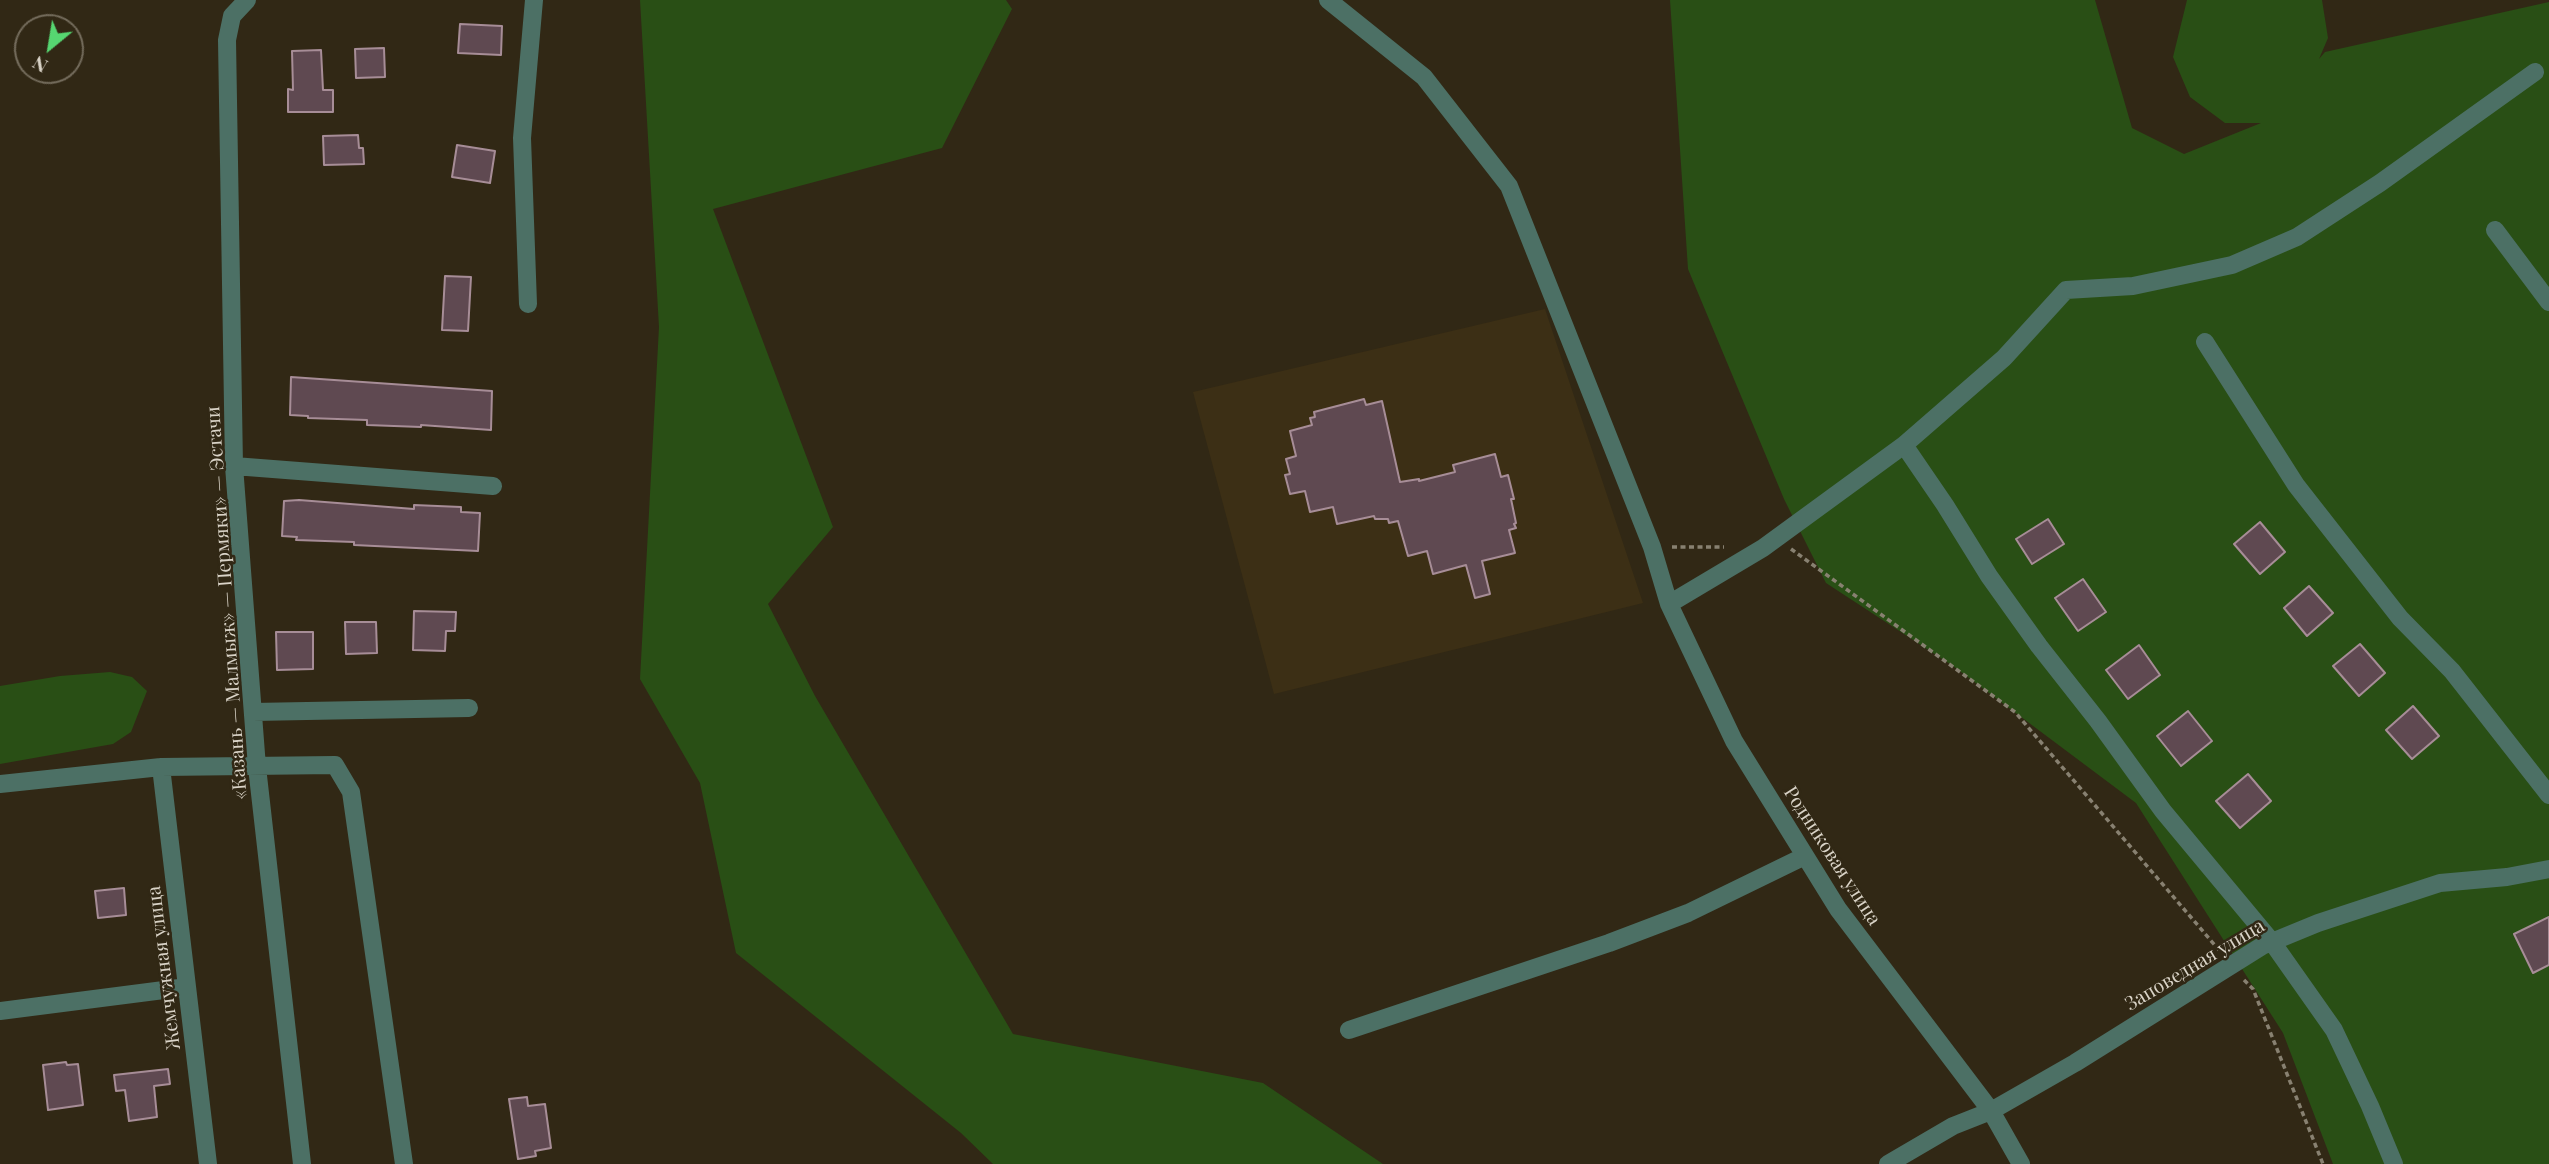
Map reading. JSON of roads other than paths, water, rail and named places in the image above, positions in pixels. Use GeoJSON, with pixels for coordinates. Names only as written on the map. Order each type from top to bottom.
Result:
{"type":"FeatureCollection","features":[{"type":"Feature","properties":{"kind":"street","name":"«Казань — Малмыж» — Пермяки» — Эстачи"},"geometry":{"type":"LineString","coordinates":[[247,0],[232,16],[227,40],[234,466],[257,767],[302,1164]]}},
{"type":"Feature","properties":{"kind":"street"},"geometry":{"type":"LineString","coordinates":[[528,304],[522,138],[534,0]]}},
{"type":"Feature","properties":{"kind":"street","name":"Родниковая улица"},"geometry":{"type":"LineString","coordinates":[[1328,0],[1424,77],[1510,187],[1652,547],[1669,604],[1734,741],[1838,909],[1991,1111],[2021,1164]]}},
{"type":"Feature","properties":{"kind":"street"},"geometry":{"type":"LineString","coordinates":[[1669,604],[1763,548],[1904,445],[2004,358],[2066,290],[2133,286],[2232,265],[2297,237],[2380,183],[2535,72]]}},
{"type":"Feature","properties":{"kind":"street"},"geometry":{"type":"LineString","coordinates":[[2495,230],[2549,302]]}},
{"type":"Feature","properties":{"kind":"street"},"geometry":{"type":"LineString","coordinates":[[2205,342],[2289,474],[2321,517],[2400,618],[2452,671],[2549,795]]}},
{"type":"Feature","properties":{"kind":"street"},"geometry":{"type":"LineString","coordinates":[[1904,445],[1989,576],[2039,646],[2098,721],[2163,811],[2272,942],[2334,1030],[2370,1106],[2393,1164]]}},
{"type":"Feature","properties":{"kind":"street"},"geometry":{"type":"LineString","coordinates":[[234,466],[493,486]]}},
{"type":"Feature","properties":{"kind":"street"},"geometry":{"type":"LineString","coordinates":[[253,712],[468,708]]}},
{"type":"Feature","properties":{"kind":"street"},"geometry":{"type":"LineString","coordinates":[[0,784],[161,767],[335,765],[351,792],[404,1164]]}},
{"type":"Feature","properties":{"kind":"street","name":"Жемчужная улица"},"geometry":{"type":"LineString","coordinates":[[161,767],[208,1164]]}},
{"type":"Feature","properties":{"kind":"street"},"geometry":{"type":"LineString","coordinates":[[1349,1030],[1609,943],[1688,913],[1805,856]]}},
{"type":"Feature","properties":{"kind":"street","name":"Заповедная улица"},"geometry":{"type":"LineString","coordinates":[[1888,1164],[1953,1125],[1991,1111],[2075,1063],[2272,942],[2331,918],[2440,883],[2507,877],[2549,869]]}},
{"type":"Feature","properties":{"kind":"street"},"geometry":{"type":"LineString","coordinates":[[0,1011],[187,987]]}}]}
